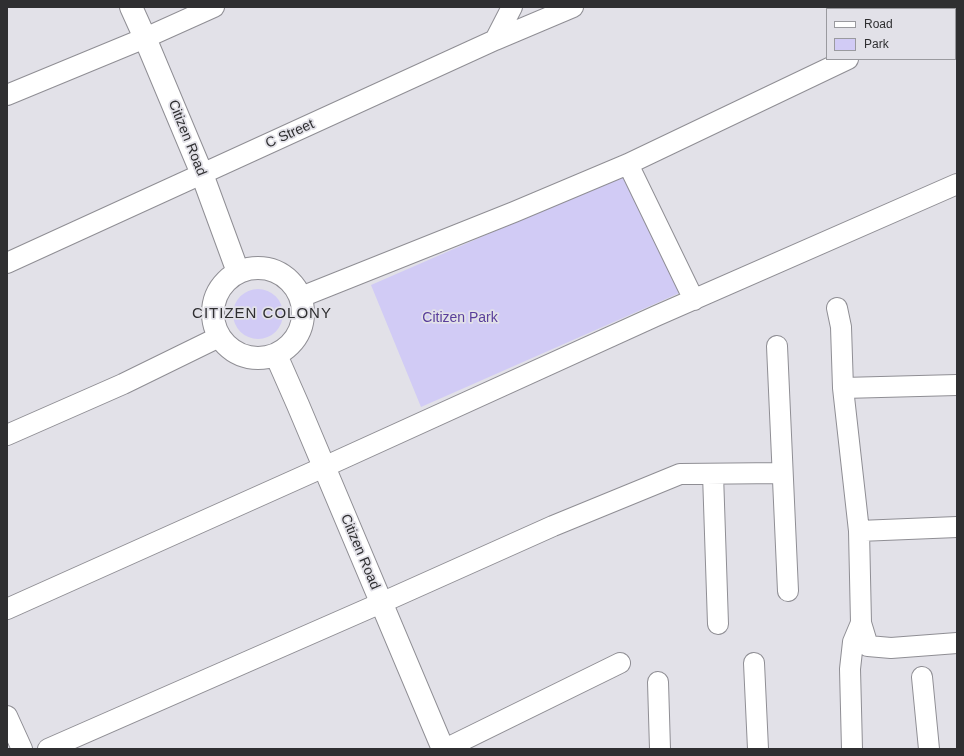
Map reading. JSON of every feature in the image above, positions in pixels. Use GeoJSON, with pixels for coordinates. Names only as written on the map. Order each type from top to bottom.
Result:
{"type":"FeatureCollection","features":[{"type":"Feature","properties":{"kind":"street","name":"Citizen Road"},"geometry":{"type":"LineString","coordinates":[[131,7],[202,174],[238,272]]}},
{"type":"Feature","properties":{"kind":"street"},"geometry":{"type":"LineString","coordinates":[[7,95],[145,38],[214,7]]}},
{"type":"Feature","properties":{"kind":"street"},"geometry":{"type":"LineString","coordinates":[[495,40],[512,7]]}},
{"type":"Feature","properties":{"kind":"street","name":"C Street"},"geometry":{"type":"LineString","coordinates":[[7,263],[495,40],[573,7]]}},
{"type":"Feature","properties":{"kind":"street"},"geometry":{"type":"LineString","coordinates":[[301,297],[514,212],[628,164],[846,60]]}},
{"type":"Feature","properties":{"kind":"street"},"geometry":{"type":"LineString","coordinates":[[628,164],[694,300]]}},
{"type":"Feature","properties":{"kind":"street"},"geometry":{"type":"LineString","coordinates":[[7,609],[649,319],[957,184]]}},
{"type":"Feature","properties":{"kind":"street"},"geometry":{"type":"LineString","coordinates":[[253,267],[268,268],[282,274],[294,284],[301,297],[304,311],[303,325],[297,337],[288,348],[276,355],[263,358],[250,358],[238,354],[228,347],[219,337],[214,323],[213,308],[217,293],[226,280],[238,272],[253,267]]}},
{"type":"Feature","properties":{"kind":"street"},"geometry":{"type":"LineString","coordinates":[[837,308],[841,327],[843,388],[859,531],[861,623],[868,646],[891,648],[957,643]]}},
{"type":"Feature","properties":{"kind":"street"},"geometry":{"type":"LineString","coordinates":[[7,435],[123,384],[219,337]]}},
{"type":"Feature","properties":{"kind":"street"},"geometry":{"type":"LineString","coordinates":[[777,346],[788,591]]}},
{"type":"Feature","properties":{"kind":"street","name":"Citizen Road"},"geometry":{"type":"LineString","coordinates":[[276,355],[444,749]]}},
{"type":"Feature","properties":{"kind":"street"},"geometry":{"type":"LineString","coordinates":[[843,388],[957,385]]}},
{"type":"Feature","properties":{"kind":"street"},"geometry":{"type":"LineString","coordinates":[[48,749],[553,526],[680,474],[782,473]]}},
{"type":"Feature","properties":{"kind":"street"},"geometry":{"type":"LineString","coordinates":[[713,474],[718,624]]}},
{"type":"Feature","properties":{"kind":"street"},"geometry":{"type":"LineString","coordinates":[[859,531],[957,527]]}},
{"type":"Feature","properties":{"kind":"street"},"geometry":{"type":"LineString","coordinates":[[852,749],[850,668],[853,642],[861,623]]}},
{"type":"Feature","properties":{"kind":"street"},"geometry":{"type":"LineString","coordinates":[[444,749],[620,663]]}},
{"type":"Feature","properties":{"kind":"street"},"geometry":{"type":"LineString","coordinates":[[754,663],[758,749]]}},
{"type":"Feature","properties":{"kind":"street"},"geometry":{"type":"LineString","coordinates":[[922,677],[929,749]]}},
{"type":"Feature","properties":{"kind":"street"},"geometry":{"type":"LineString","coordinates":[[658,682],[660,749]]}},
{"type":"Feature","properties":{"kind":"street"},"geometry":{"type":"LineString","coordinates":[[7,716],[22,749]]}},
{"type":"Feature","properties":{"kind":"green space","name":"Citizen Park"},"geometry":{"type":"Polygon","coordinates":[[[626,174],[684,291],[421,407],[371,285],[626,174]]]}},
{"type":"Feature","properties":{"kind":"green space"},"geometry":{"type":"Polygon","coordinates":[[[258,289],[268,291],[276,296],[281,304],[283,314],[281,324],[276,332],[268,337],[258,339],[248,337],[240,332],[235,324],[233,314],[235,304],[240,296],[248,291],[258,289]]]}},
{"type":"Feature","properties":{"kind":"district","name":"CITIZEN COLONY"},"geometry":{"type":"Point","coordinates":[262,314]}}]}
